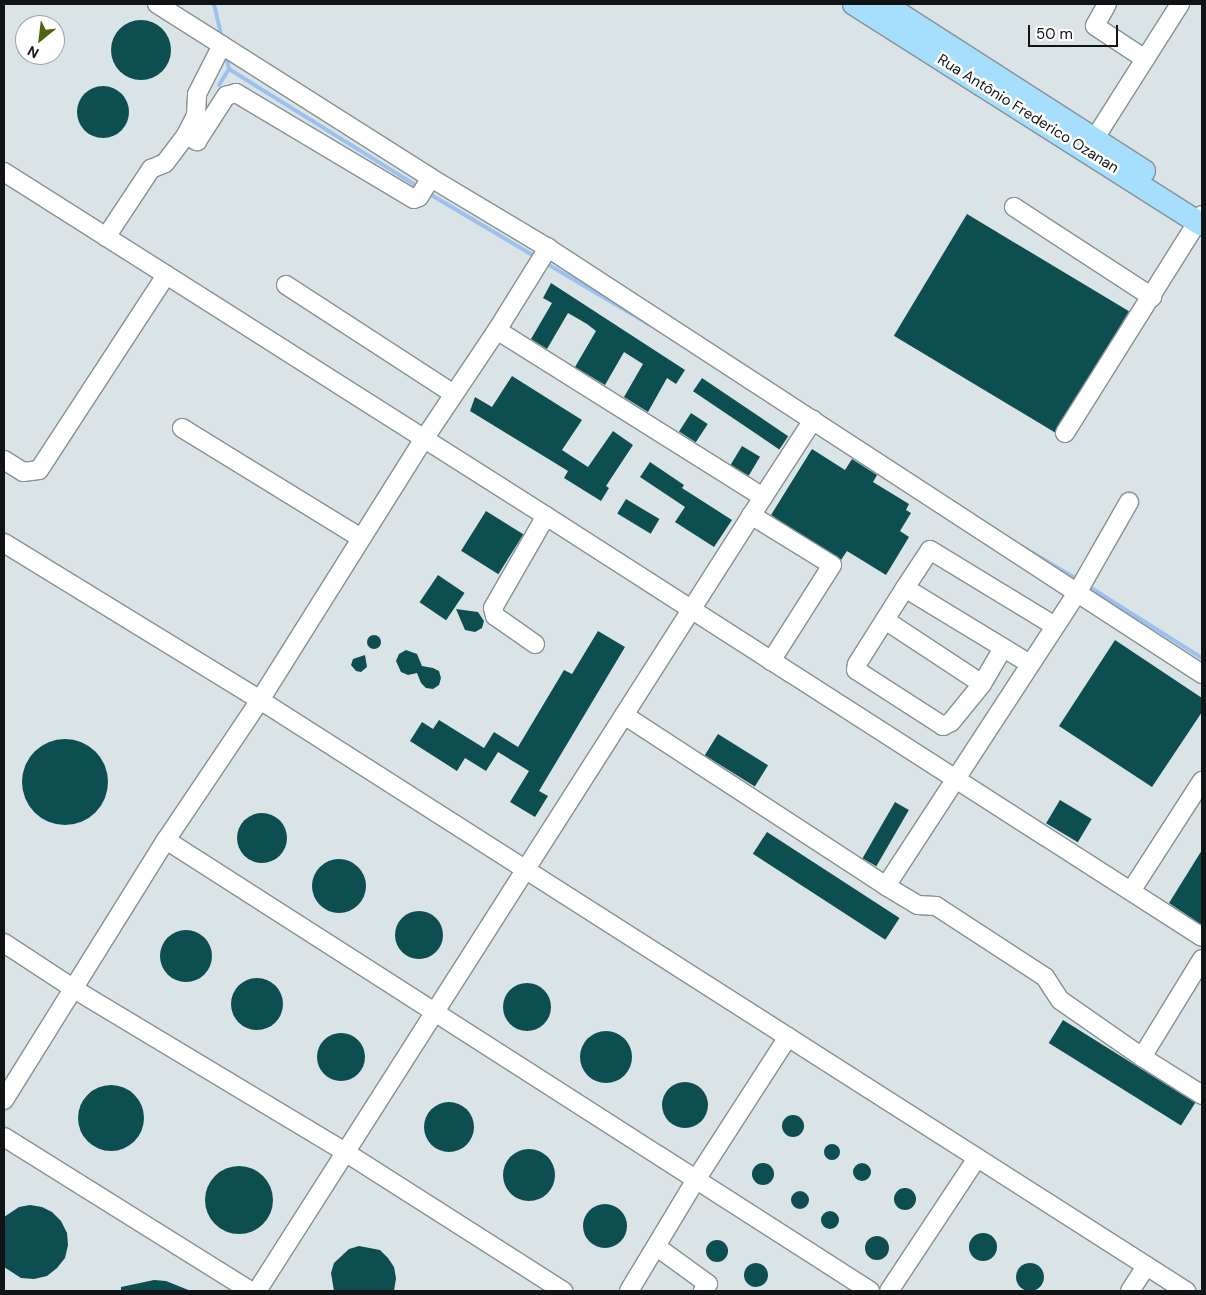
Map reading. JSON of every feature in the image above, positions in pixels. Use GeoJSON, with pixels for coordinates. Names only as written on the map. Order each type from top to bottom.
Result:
{"type":"FeatureCollection","features":[{"type":"Feature","properties":{"kind":"main road","name":"Rua Antônio Frederico Ozanan"},"geometry":{"type":"LineString","coordinates":[[854,4],[1090,144]]}},
{"type":"Feature","properties":{"kind":"main road","name":"Rua Antônio Frederico Ozanan"},"geometry":{"type":"LineString","coordinates":[[884,4],[1201,218]]}},
{"type":"Feature","properties":{"kind":"lane"},"geometry":{"type":"LineString","coordinates":[[157,4],[431,178],[548,248],[1202,674]]}},
{"type":"Feature","properties":{"kind":"lane"},"geometry":{"type":"LineString","coordinates":[[1107,4],[1095,26],[1145,59]]}},
{"type":"Feature","properties":{"kind":"lane"},"geometry":{"type":"LineString","coordinates":[[1090,144],[1180,4]]}},
{"type":"Feature","properties":{"kind":"lane"},"geometry":{"type":"LineString","coordinates":[[106,237],[151,169],[165,163],[186,135],[196,115],[197,94],[222,45]]}},
{"type":"Feature","properties":{"kind":"lane"},"geometry":{"type":"LineString","coordinates":[[186,135],[197,141],[226,96],[236,93],[414,199],[419,197],[431,178]]}},
{"type":"Feature","properties":{"kind":"lane"},"geometry":{"type":"LineString","coordinates":[[4,172],[546,516],[1202,937]]}},
{"type":"Feature","properties":{"kind":"lane"},"geometry":{"type":"LineString","coordinates":[[1014,207],[1152,297]]}},
{"type":"Feature","properties":{"kind":"lane"},"geometry":{"type":"LineString","coordinates":[[1065,433],[1201,218]]}},
{"type":"Feature","properties":{"kind":"lane"},"geometry":{"type":"LineString","coordinates":[[4,1100],[166,840],[260,700],[424,439],[497,330],[548,248]]}},
{"type":"Feature","properties":{"kind":"lane"},"geometry":{"type":"LineString","coordinates":[[4,460],[23,472],[39,470],[166,275]]}},
{"type":"Feature","properties":{"kind":"lane"},"geometry":{"type":"LineString","coordinates":[[286,285],[454,394]]}},
{"type":"Feature","properties":{"kind":"lane"},"geometry":{"type":"LineString","coordinates":[[497,330],[763,497]]}},
{"type":"Feature","properties":{"kind":"lane"},"geometry":{"type":"LineString","coordinates":[[257,1291],[690,609],[813,420]]}},
{"type":"Feature","properties":{"kind":"lane"},"geometry":{"type":"LineString","coordinates":[[182,428],[361,538]]}},
{"type":"Feature","properties":{"kind":"lane"},"geometry":{"type":"LineString","coordinates":[[886,886],[954,778],[1077,593],[1129,502]]}},
{"type":"Feature","properties":{"kind":"lane"},"geometry":{"type":"LineString","coordinates":[[751,515],[832,565],[771,661]]}},
{"type":"Feature","properties":{"kind":"lane"},"geometry":{"type":"LineString","coordinates":[[535,644],[495,616],[493,608],[546,516]]}},
{"type":"Feature","properties":{"kind":"lane"},"geometry":{"type":"LineString","coordinates":[[4,543],[260,700],[1186,1291]]}},
{"type":"Feature","properties":{"kind":"lane"},"geometry":{"type":"LineString","coordinates":[[1003,648],[982,684],[951,722],[943,726],[856,670],[857,664],[930,550],[1055,626]]}},
{"type":"Feature","properties":{"kind":"lane"},"geometry":{"type":"LineString","coordinates":[[905,588],[1030,664]]}},
{"type":"Feature","properties":{"kind":"lane"},"geometry":{"type":"LineString","coordinates":[[885,620],[982,684]]}},
{"type":"Feature","properties":{"kind":"lane"},"geometry":{"type":"LineString","coordinates":[[624,715],[886,886],[918,905],[936,906],[1045,976],[1060,1000],[1142,1057],[1202,1095]]}},
{"type":"Feature","properties":{"kind":"lane"},"geometry":{"type":"LineString","coordinates":[[1131,891],[1202,781]]}},
{"type":"Feature","properties":{"kind":"lane"},"geometry":{"type":"LineString","coordinates":[[166,840],[697,1178],[870,1291]]}},
{"type":"Feature","properties":{"kind":"lane"},"geometry":{"type":"LineString","coordinates":[[4,943],[74,988],[345,1152],[563,1291]]}},
{"type":"Feature","properties":{"kind":"lane"},"geometry":{"type":"LineString","coordinates":[[1142,1057],[1202,959]]}},
{"type":"Feature","properties":{"kind":"lane"},"geometry":{"type":"LineString","coordinates":[[629,1291],[697,1178],[788,1037]]}},
{"type":"Feature","properties":{"kind":"lane"},"geometry":{"type":"LineString","coordinates":[[4,1137],[250,1291]]}},
{"type":"Feature","properties":{"kind":"lane"},"geometry":{"type":"LineString","coordinates":[[889,1291],[977,1158]]}},
{"type":"Feature","properties":{"kind":"lane"},"geometry":{"type":"LineString","coordinates":[[657,1247],[708,1284],[703,1291]]}},
{"type":"Feature","properties":{"kind":"lane"},"geometry":{"type":"LineString","coordinates":[[1130,1291],[1146,1266]]}},
{"type":"Feature","properties":{"kind":"building"},"geometry":{"type":"Polygon","coordinates":[[[141,20],[158,25],[166,33],[171,50],[166,67],[158,75],[141,80],[124,75],[116,67],[111,50],[116,33],[124,25],[141,20]]]}},
{"type":"Feature","properties":{"kind":"building"},"geometry":{"type":"Polygon","coordinates":[[[103,86],[113,88],[121,94],[127,102],[129,112],[127,122],[121,130],[113,136],[103,138],[93,136],[85,130],[79,122],[77,112],[79,102],[85,94],[93,88],[103,86]]]}},
{"type":"Feature","properties":{"kind":"building"},"geometry":{"type":"Polygon","coordinates":[[[967,214],[1129,311],[1056,433],[894,336],[967,214]]]}},
{"type":"Feature","properties":{"kind":"building"},"geometry":{"type":"Polygon","coordinates":[[[551,283],[685,370],[676,384],[667,378],[648,412],[624,397],[643,364],[624,352],[605,385],[575,367],[596,331],[587,324],[568,313],[547,349],[531,339],[552,303],[543,298],[551,283]]]}},
{"type":"Feature","properties":{"kind":"building"},"geometry":{"type":"Polygon","coordinates":[[[512,376],[582,420],[562,450],[588,467],[613,431],[633,445],[606,486],[609,488],[601,501],[564,478],[568,471],[470,411],[475,397],[492,407],[512,376]]]}},
{"type":"Feature","properties":{"kind":"building"},"geometry":{"type":"Polygon","coordinates":[[[702,378],[788,436],[779,449],[693,391],[702,378]]]}},
{"type":"Feature","properties":{"kind":"building"},"geometry":{"type":"Polygon","coordinates":[[[691,413],[708,424],[696,442],[679,431],[691,413]]]}},
{"type":"Feature","properties":{"kind":"building"},"geometry":{"type":"Polygon","coordinates":[[[742,446],[760,457],[749,476],[731,465],[742,446]]]}},
{"type":"Feature","properties":{"kind":"building"},"geometry":{"type":"Polygon","coordinates":[[[812,449],[845,470],[852,459],[877,475],[873,482],[909,504],[906,510],[911,513],[900,531],[909,537],[886,575],[847,551],[841,560],[771,515],[812,449]]]}},
{"type":"Feature","properties":{"kind":"building"},"geometry":{"type":"Polygon","coordinates":[[[650,462],[684,485],[682,488],[732,520],[714,547],[675,522],[685,507],[640,477],[650,462]]]}},
{"type":"Feature","properties":{"kind":"building"},"geometry":{"type":"Polygon","coordinates":[[[626,499],[659,519],[651,534],[617,514],[626,499]]]}},
{"type":"Feature","properties":{"kind":"building"},"geometry":{"type":"Polygon","coordinates":[[[486,511],[523,534],[498,574],[461,551],[486,511]]]}},
{"type":"Feature","properties":{"kind":"building"},"geometry":{"type":"Polygon","coordinates":[[[438,575],[465,593],[446,620],[420,602],[438,575]]]}},
{"type":"Feature","properties":{"kind":"building"},"geometry":{"type":"Polygon","coordinates":[[[456,609],[478,612],[484,621],[482,628],[475,632],[465,630],[456,609]]]}},
{"type":"Feature","properties":{"kind":"building"},"geometry":{"type":"Polygon","coordinates":[[[598,631],[625,647],[539,791],[548,796],[535,817],[510,802],[529,771],[498,752],[486,771],[465,758],[457,771],[410,741],[422,722],[433,729],[439,720],[484,748],[494,732],[518,747],[564,670],[572,674],[598,631]]]}},
{"type":"Feature","properties":{"kind":"building"},"geometry":{"type":"Polygon","coordinates":[[[371,635],[377,635],[381,642],[377,649],[371,649],[367,645],[367,639],[371,635]]]}},
{"type":"Feature","properties":{"kind":"building"},"geometry":{"type":"Polygon","coordinates":[[[1115,640],[1202,698],[1202,712],[1152,787],[1059,726],[1115,640]]]}},
{"type":"Feature","properties":{"kind":"building"},"geometry":{"type":"Polygon","coordinates":[[[406,650],[417,654],[422,666],[439,671],[441,678],[439,685],[433,689],[426,688],[421,683],[417,673],[408,675],[401,672],[396,661],[399,654],[406,650]]]}},
{"type":"Feature","properties":{"kind":"building"},"geometry":{"type":"Polygon","coordinates":[[[365,655],[367,667],[361,672],[356,671],[351,665],[353,659],[365,655]]]}},
{"type":"Feature","properties":{"kind":"building"},"geometry":{"type":"Polygon","coordinates":[[[718,734],[768,765],[755,786],[705,755],[718,734]]]}},
{"type":"Feature","properties":{"kind":"building"},"geometry":{"type":"Polygon","coordinates":[[[65,739],[81,742],[89,746],[101,758],[105,766],[108,782],[105,798],[101,806],[89,818],[81,822],[65,825],[49,822],[41,818],[29,806],[25,798],[22,782],[25,766],[29,758],[41,746],[49,742],[65,739]]]}},
{"type":"Feature","properties":{"kind":"building"},"geometry":{"type":"Polygon","coordinates":[[[1060,800],[1092,819],[1078,842],[1046,823],[1060,800]]]}},
{"type":"Feature","properties":{"kind":"building"},"geometry":{"type":"Polygon","coordinates":[[[895,802],[909,810],[876,866],[862,858],[895,802]]]}},
{"type":"Feature","properties":{"kind":"building"},"geometry":{"type":"Polygon","coordinates":[[[262,813],[276,817],[283,824],[287,838],[283,852],[276,859],[262,863],[248,859],[241,852],[237,838],[241,824],[248,817],[262,813]]]}},
{"type":"Feature","properties":{"kind":"building"},"geometry":{"type":"Polygon","coordinates":[[[767,832],[900,918],[885,940],[753,854],[767,832]]]}},
{"type":"Feature","properties":{"kind":"building"},"geometry":{"type":"Polygon","coordinates":[[[1202,850],[1202,925],[1169,903],[1202,850]]]}},
{"type":"Feature","properties":{"kind":"building"},"geometry":{"type":"Polygon","coordinates":[[[339,859],[349,861],[358,867],[364,876],[366,886],[364,896],[358,905],[349,911],[339,913],[329,911],[320,905],[314,896],[312,886],[314,876],[320,867],[329,861],[339,859]]]}},
{"type":"Feature","properties":{"kind":"building"},"geometry":{"type":"Polygon","coordinates":[[[419,911],[428,913],[436,918],[441,926],[443,935],[441,944],[436,952],[428,957],[419,959],[410,957],[402,952],[397,944],[395,935],[397,926],[402,918],[410,913],[419,911]]]}},
{"type":"Feature","properties":{"kind":"building"},"geometry":{"type":"Polygon","coordinates":[[[186,930],[196,932],[204,938],[210,946],[212,956],[210,966],[204,974],[196,980],[186,982],[176,980],[168,974],[162,966],[160,956],[162,946],[168,938],[176,932],[186,930]]]}},
{"type":"Feature","properties":{"kind":"building"},"geometry":{"type":"Polygon","coordinates":[[[257,978],[267,980],[275,986],[281,994],[283,1004],[281,1014],[275,1022],[267,1028],[257,1030],[247,1028],[239,1022],[233,1014],[231,1004],[233,994],[239,986],[247,980],[257,978]]]}},
{"type":"Feature","properties":{"kind":"building"},"geometry":{"type":"Polygon","coordinates":[[[522,983],[532,983],[544,990],[551,1002],[551,1012],[544,1024],[532,1031],[522,1031],[514,1027],[507,1020],[503,1012],[503,1002],[507,994],[514,987],[522,983]]]}},
{"type":"Feature","properties":{"kind":"building"},"geometry":{"type":"Polygon","coordinates":[[[1063,1020],[1195,1103],[1181,1126],[1049,1043],[1063,1020]]]}},
{"type":"Feature","properties":{"kind":"building"},"geometry":{"type":"Polygon","coordinates":[[[606,1031],[616,1033],[624,1039],[630,1047],[632,1057],[630,1067],[624,1075],[616,1081],[606,1083],[596,1081],[588,1075],[582,1067],[580,1057],[582,1047],[588,1039],[596,1033],[606,1031]]]}},
{"type":"Feature","properties":{"kind":"building"},"geometry":{"type":"Polygon","coordinates":[[[336,1033],[346,1033],[355,1037],[361,1043],[364,1048],[364,1066],[355,1077],[346,1081],[336,1081],[327,1077],[321,1071],[317,1062],[317,1052],[321,1043],[327,1037],[336,1033]]]}},
{"type":"Feature","properties":{"kind":"building"},"geometry":{"type":"Polygon","coordinates":[[[680,1082],[690,1082],[704,1092],[708,1105],[704,1118],[698,1124],[690,1128],[680,1128],[666,1118],[662,1110],[662,1100],[672,1086],[680,1082]]]}},
{"type":"Feature","properties":{"kind":"building"},"geometry":{"type":"Polygon","coordinates":[[[111,1085],[124,1088],[134,1095],[141,1105],[144,1118],[141,1131],[134,1141],[124,1148],[111,1151],[98,1148],[88,1141],[81,1131],[78,1118],[81,1105],[88,1095],[98,1088],[111,1085]]]}},
{"type":"Feature","properties":{"kind":"building"},"geometry":{"type":"Polygon","coordinates":[[[449,1102],[459,1104],[467,1109],[472,1117],[474,1127],[472,1137],[467,1145],[459,1150],[449,1152],[439,1150],[431,1145],[426,1137],[424,1127],[426,1117],[431,1109],[439,1104],[449,1102]]]}},
{"type":"Feature","properties":{"kind":"building"},"geometry":{"type":"Polygon","coordinates":[[[789,1115],[797,1115],[804,1122],[804,1130],[797,1137],[789,1137],[782,1130],[782,1122],[789,1115]]]}},
{"type":"Feature","properties":{"kind":"building"},"geometry":{"type":"Polygon","coordinates":[[[832,1144],[838,1146],[840,1152],[838,1158],[832,1160],[826,1158],[824,1152],[826,1146],[832,1144]]]}},
{"type":"Feature","properties":{"kind":"building"},"geometry":{"type":"Polygon","coordinates":[[[529,1149],[539,1151],[547,1157],[553,1165],[555,1175],[553,1185],[547,1193],[539,1199],[529,1201],[519,1199],[511,1193],[505,1185],[503,1175],[505,1165],[511,1157],[519,1151],[529,1149]]]}},
{"type":"Feature","properties":{"kind":"building"},"geometry":{"type":"Polygon","coordinates":[[[759,1163],[767,1163],[774,1170],[774,1178],[767,1185],[759,1185],[752,1178],[752,1170],[759,1163]]]}},
{"type":"Feature","properties":{"kind":"building"},"geometry":{"type":"Polygon","coordinates":[[[862,1163],[868,1166],[871,1172],[868,1178],[862,1181],[856,1178],[853,1172],[856,1166],[862,1163]]]}},
{"type":"Feature","properties":{"kind":"building"},"geometry":{"type":"Polygon","coordinates":[[[232,1166],[246,1166],[258,1171],[268,1181],[273,1193],[273,1207],[268,1219],[258,1229],[246,1234],[232,1234],[220,1229],[210,1219],[205,1207],[205,1193],[210,1181],[220,1171],[232,1166]]]}},
{"type":"Feature","properties":{"kind":"building"},"geometry":{"type":"Polygon","coordinates":[[[905,1188],[913,1191],[916,1199],[913,1207],[905,1210],[897,1207],[894,1199],[897,1191],[905,1188]]]}},
{"type":"Feature","properties":{"kind":"building"},"geometry":{"type":"Polygon","coordinates":[[[800,1191],[806,1194],[809,1200],[806,1206],[800,1209],[794,1206],[791,1200],[794,1194],[800,1191]]]}},
{"type":"Feature","properties":{"kind":"building"},"geometry":{"type":"Polygon","coordinates":[[[605,1204],[617,1208],[623,1214],[627,1226],[623,1238],[617,1244],[605,1248],[593,1244],[587,1238],[583,1226],[587,1214],[593,1208],[605,1204]]]}},
{"type":"Feature","properties":{"kind":"building"},"geometry":{"type":"Polygon","coordinates":[[[30,1205],[42,1207],[52,1212],[61,1221],[67,1233],[68,1245],[65,1258],[57,1268],[47,1276],[34,1279],[21,1278],[4,1267],[4,1217],[19,1207],[30,1205]]]}},
{"type":"Feature","properties":{"kind":"building"},"geometry":{"type":"Polygon","coordinates":[[[830,1211],[836,1214],[839,1220],[836,1226],[830,1229],[824,1226],[821,1220],[824,1214],[830,1211]]]}},
{"type":"Feature","properties":{"kind":"building"},"geometry":{"type":"Polygon","coordinates":[[[983,1233],[993,1237],[997,1247],[993,1257],[983,1261],[973,1257],[969,1247],[973,1237],[983,1233]]]}},
{"type":"Feature","properties":{"kind":"building"},"geometry":{"type":"Polygon","coordinates":[[[877,1236],[885,1240],[889,1248],[885,1256],[877,1260],[869,1256],[865,1248],[869,1240],[877,1236]]]}},
{"type":"Feature","properties":{"kind":"building"},"geometry":{"type":"Polygon","coordinates":[[[717,1240],[725,1243],[728,1251],[725,1259],[717,1262],[709,1259],[706,1251],[709,1243],[717,1240]]]}},
{"type":"Feature","properties":{"kind":"building"},"geometry":{"type":"Polygon","coordinates":[[[359,1246],[380,1250],[388,1258],[394,1267],[396,1278],[394,1291],[334,1291],[331,1273],[334,1263],[349,1249],[359,1246]]]}},
{"type":"Feature","properties":{"kind":"building"},"geometry":{"type":"Polygon","coordinates":[[[756,1263],[764,1267],[768,1275],[764,1283],[756,1287],[748,1283],[744,1275],[748,1267],[756,1263]]]}},
{"type":"Feature","properties":{"kind":"building"},"geometry":{"type":"Polygon","coordinates":[[[1030,1263],[1040,1267],[1044,1277],[1040,1287],[1030,1291],[1020,1287],[1016,1277],[1020,1267],[1030,1263]]]}},
{"type":"Feature","properties":{"kind":"building"},"geometry":{"type":"Polygon","coordinates":[[[154,1280],[166,1281],[191,1291],[121,1291],[121,1287],[154,1280]]]}},
{"type":"Feature","properties":{"kind":"waterway"},"geometry":{"type":"LineString","coordinates":[[214,4],[222,38]]}},
{"type":"Feature","properties":{"kind":"waterway"},"geometry":{"type":"LineString","coordinates":[[219,85],[229,69],[226,55]]}},
{"type":"Feature","properties":{"kind":"waterway"},"geometry":{"type":"LineString","coordinates":[[229,69],[420,188]]}},
{"type":"Feature","properties":{"kind":"waterway"},"geometry":{"type":"LineString","coordinates":[[428,193],[536,257]]}},
{"type":"Feature","properties":{"kind":"waterway"},"geometry":{"type":"LineString","coordinates":[[544,262],[659,330]]}},
{"type":"Feature","properties":{"kind":"waterway"},"geometry":{"type":"LineString","coordinates":[[1021,546],[1080,581]]}},
{"type":"Feature","properties":{"kind":"waterway"},"geometry":{"type":"LineString","coordinates":[[1088,586],[1202,658]]}}]}
